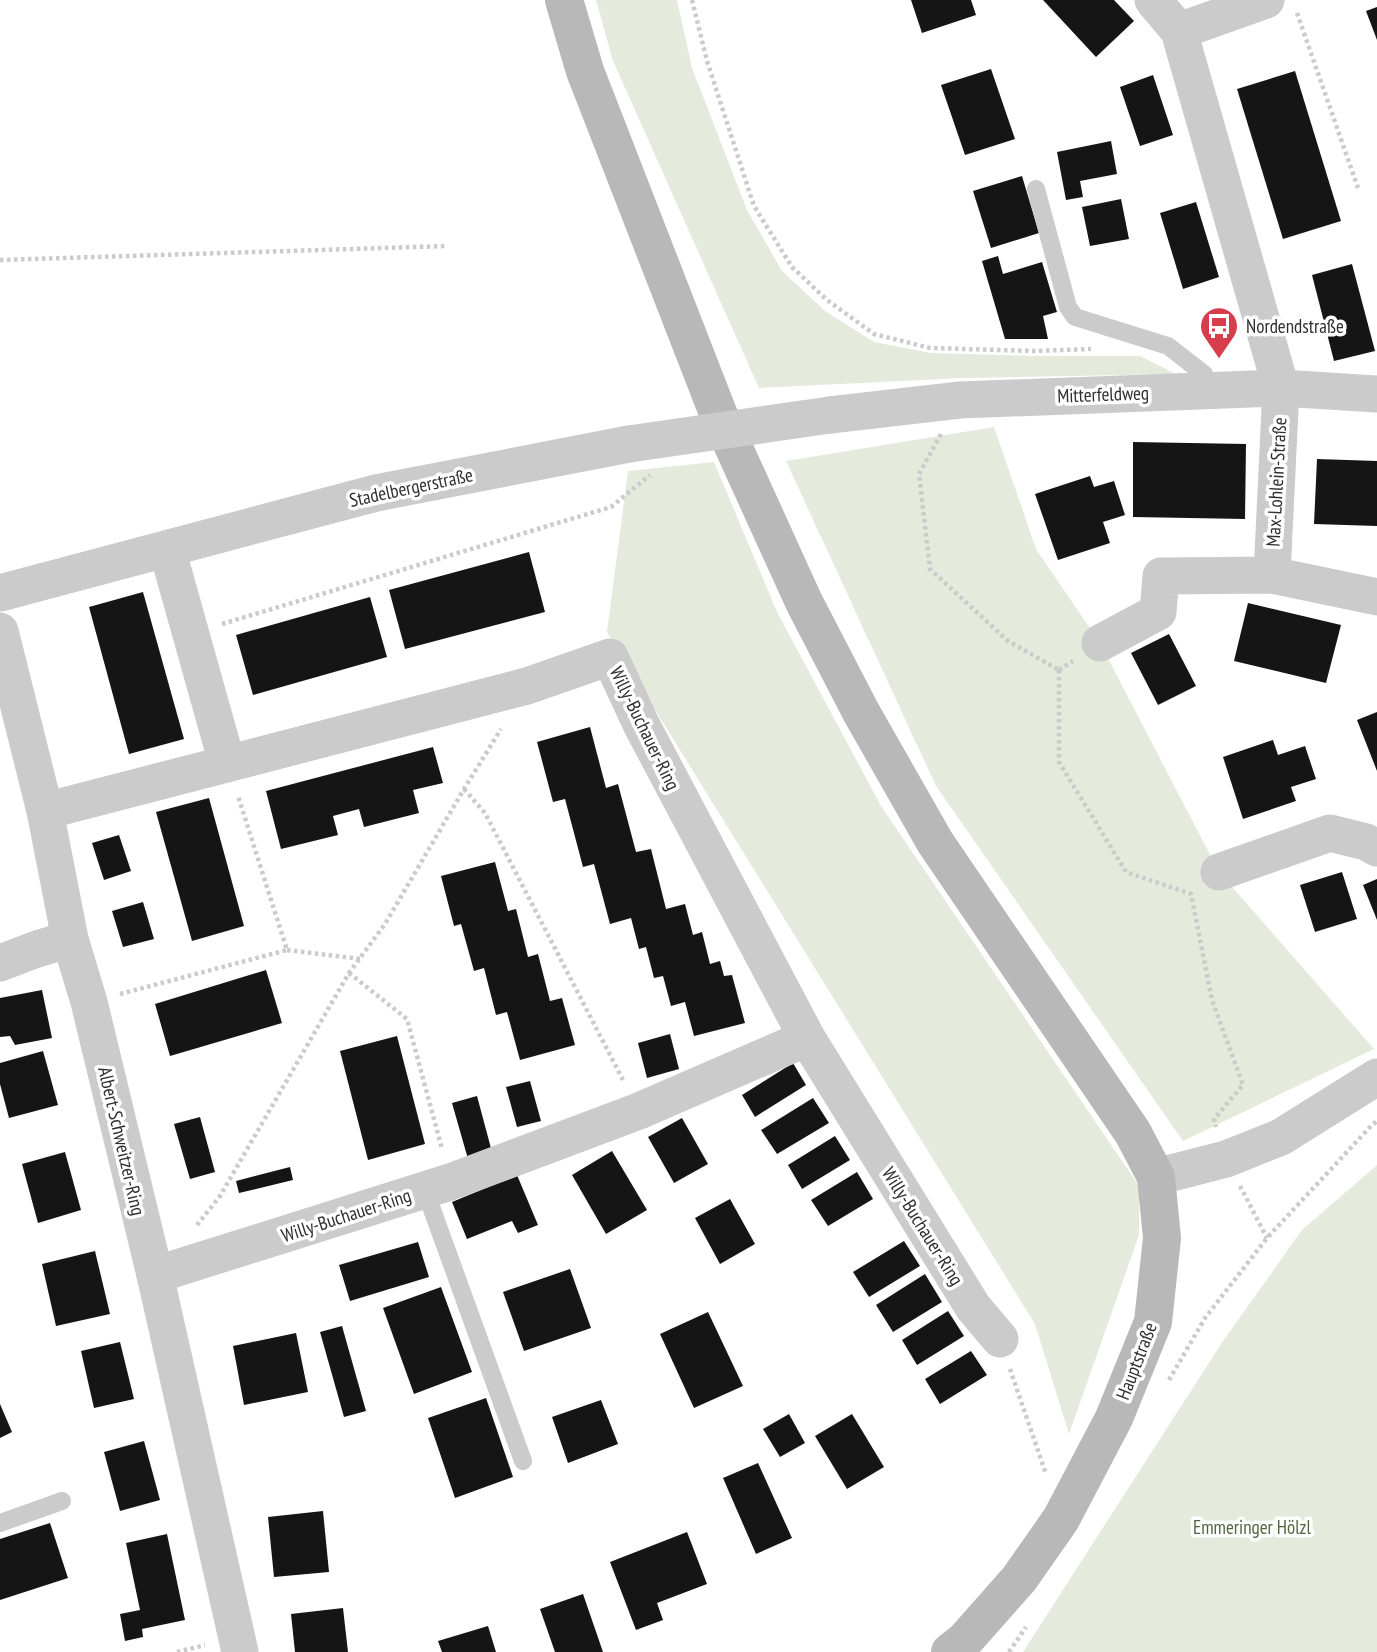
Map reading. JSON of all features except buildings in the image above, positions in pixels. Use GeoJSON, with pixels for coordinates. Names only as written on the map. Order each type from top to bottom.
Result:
{"type":"FeatureCollection","features":[{"type":"Feature","properties":{"kind":"street"},"geometry":{"type":"LineString","coordinates":[[564,0],[585,71],[718,413],[804,602],[861,712],[934,842],[1133,1133],[1156,1177],[1226,1158],[1280,1137],[1377,1077]]}},
{"type":"Feature","properties":{"kind":"street"},"geometry":{"type":"LineString","coordinates":[[1153,0],[1179,31],[1280,388]]}},
{"type":"Feature","properties":{"kind":"street"},"geometry":{"type":"LineString","coordinates":[[1179,31],[1282,6]]}},
{"type":"Feature","properties":{"kind":"street","name":"Mitterfeldweg"},"geometry":{"type":"LineString","coordinates":[[830,415],[960,400],[1280,388],[1377,394]]}},
{"type":"Feature","properties":{"kind":"street","name":"Max-Lohlein-Straße"},"geometry":{"type":"LineString","coordinates":[[1272,575],[1280,388]]}},
{"type":"Feature","properties":{"kind":"street","name":"Stadelbergerstraße"},"geometry":{"type":"LineString","coordinates":[[0,593],[376,493],[629,444],[830,415]]}},
{"type":"Feature","properties":{"kind":"street"},"geometry":{"type":"LineString","coordinates":[[167,549],[227,763]]}},
{"type":"Feature","properties":{"kind":"street","name":"Max-Lohlein-Straße"},"geometry":{"type":"LineString","coordinates":[[1100,643],[1158,612],[1161,576],[1272,575],[1377,597]]}},
{"type":"Feature","properties":{"kind":"street","name":"Albert-Schweitzer-Ring"},"geometry":{"type":"LineString","coordinates":[[0,631],[45,811],[70,939],[89,1002],[155,1275],[240,1652]]}},
{"type":"Feature","properties":{"kind":"street","name":"Willy-Buchauer-Ring"},"geometry":{"type":"LineString","coordinates":[[45,811],[527,686],[610,657],[641,724],[807,1038],[973,1307],[1000,1339]]}},
{"type":"Feature","properties":{"kind":"street"},"geometry":{"type":"LineString","coordinates":[[1219,873],[1329,832],[1366,842],[1377,848]]}},
{"type":"Feature","properties":{"kind":"street"},"geometry":{"type":"LineString","coordinates":[[0,963],[70,939]]}},
{"type":"Feature","properties":{"kind":"street","name":"Willy-Buchauer-Ring"},"geometry":{"type":"LineString","coordinates":[[155,1275],[438,1186],[639,1111],[807,1038]]}},
{"type":"Feature","properties":{"kind":"street","name":"Hauptstraße"},"geometry":{"type":"LineString","coordinates":[[950,1652],[965,1640],[1018,1579],[1061,1520],[1114,1418],[1153,1322],[1162,1238],[1156,1177]]}},
{"type":"Feature","properties":{"kind":"lane"},"geometry":{"type":"LineString","coordinates":[[1036,189],[1068,307],[1076,317],[1168,346],[1204,374],[1205,391]]}},
{"type":"Feature","properties":{"kind":"lane"},"geometry":{"type":"LineString","coordinates":[[438,1186],[523,1461]]}},
{"type":"Feature","properties":{"kind":"lane"},"geometry":{"type":"LineString","coordinates":[[0,1523],[62,1501]]}},
{"type":"Feature","properties":{"kind":"path"},"geometry":{"type":"LineString","coordinates":[[692,0],[707,61],[754,206],[792,267],[827,300],[874,334],[930,348],[1034,351],[1101,349]]}},
{"type":"Feature","properties":{"kind":"path"},"geometry":{"type":"LineString","coordinates":[[1282,6],[1358,188]]}},
{"type":"Feature","properties":{"kind":"path"},"geometry":{"type":"LineString","coordinates":[[0,260],[447,246]]}},
{"type":"Feature","properties":{"kind":"path"},"geometry":{"type":"LineString","coordinates":[[960,400],[919,474],[930,569],[1008,641],[1059,670],[1059,762],[1126,873],[1191,894],[1212,1000],[1244,1085],[1214,1119],[1226,1158],[1267,1238]]}},
{"type":"Feature","properties":{"kind":"path"},"geometry":{"type":"LineString","coordinates":[[191,634],[611,508],[650,475]]}},
{"type":"Feature","properties":{"kind":"path"},"geometry":{"type":"LineString","coordinates":[[195,1226],[220,1196],[349,973],[385,924],[527,686]]}},
{"type":"Feature","properties":{"kind":"path"},"geometry":{"type":"LineString","coordinates":[[227,763],[287,950]]}},
{"type":"Feature","properties":{"kind":"path"},"geometry":{"type":"LineString","coordinates":[[464,789],[485,813],[639,1111]]}},
{"type":"Feature","properties":{"kind":"path"},"geometry":{"type":"LineString","coordinates":[[89,1002],[287,950],[361,959]]}},
{"type":"Feature","properties":{"kind":"path"},"geometry":{"type":"LineString","coordinates":[[349,973],[407,1019],[438,1186]]}},
{"type":"Feature","properties":{"kind":"path"},"geometry":{"type":"LineString","coordinates":[[1165,1388],[1205,1318],[1267,1238],[1377,1121]]}},
{"type":"Feature","properties":{"kind":"path"},"geometry":{"type":"LineString","coordinates":[[1000,1339],[1061,1520]]}},
{"type":"Feature","properties":{"kind":"path"},"geometry":{"type":"LineString","coordinates":[[1009,1652],[1028,1623]]}},
{"type":"Feature","properties":{"kind":"green space"},"geometry":{"type":"Polygon","coordinates":[[[596,0],[677,0],[692,68],[747,210],[782,271],[825,311],[874,342],[931,353],[1140,356],[1176,374],[963,378],[759,388],[613,61],[596,0]]]}},
{"type":"Feature","properties":{"kind":"green space"},"geometry":{"type":"Polygon","coordinates":[[[994,427],[1036,549],[1100,643],[1219,872],[1374,1049],[1183,1141],[936,786],[786,461],[994,427]]]}},
{"type":"Feature","properties":{"kind":"green space"},"geometry":{"type":"Polygon","coordinates":[[[714,462],[777,612],[881,806],[1139,1186],[1139,1235],[1069,1434],[1035,1324],[607,632],[628,471],[714,462]]]}},
{"type":"Feature","properties":{"kind":"green space","name":"Emmeringer Hölzl"},"geometry":{"type":"Polygon","coordinates":[[[1377,1165],[1377,1652],[1023,1652],[1223,1341],[1302,1230],[1377,1165]]]}},
{"type":"Feature","properties":{"kind":"place","name":"Nordendstraße"},"geometry":{"type":"Point","coordinates":[1219,360]}}]}
